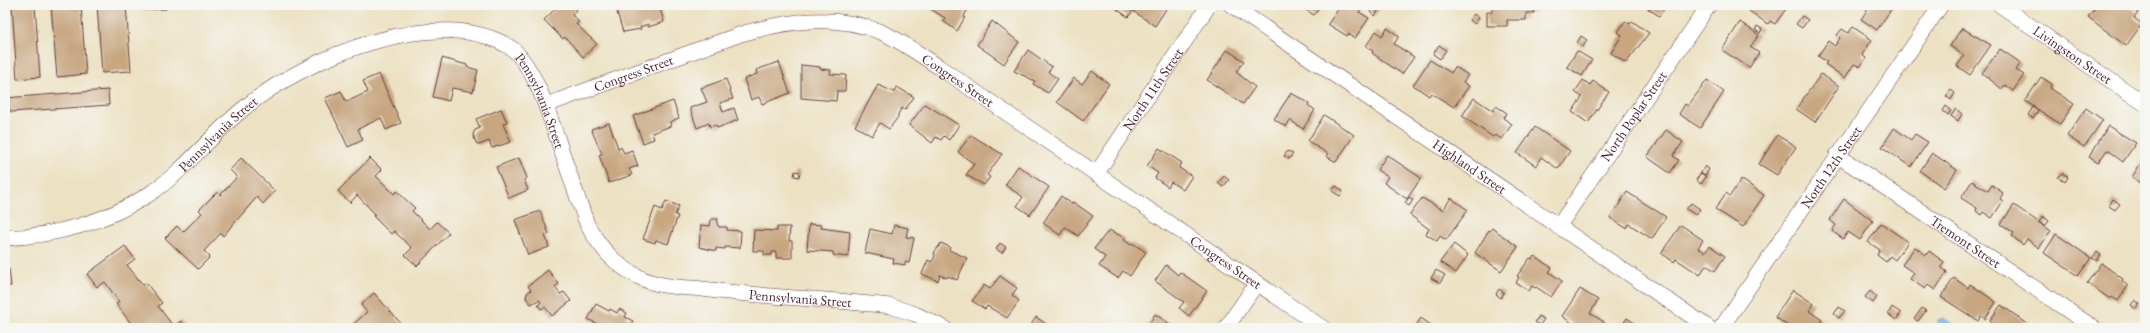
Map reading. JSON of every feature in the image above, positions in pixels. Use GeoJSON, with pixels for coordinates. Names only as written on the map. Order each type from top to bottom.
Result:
{"type":"FeatureCollection","features":[{"type":"Feature","properties":{"kind":"street","name":"North 11th Street"},"geometry":{"type":"LineString","coordinates":[[1096,174],[1210,5]]}},
{"type":"Feature","properties":{"kind":"street","name":"Highland Street"},"geometry":{"type":"LineString","coordinates":[[1230,5],[1709,328]]}},
{"type":"Feature","properties":{"kind":"street","name":"North Poplar Street"},"geometry":{"type":"LineString","coordinates":[[1558,227],[1709,5]]}},
{"type":"Feature","properties":{"kind":"street","name":"North 12th Street"},"geometry":{"type":"LineString","coordinates":[[1721,328],[1837,155],[1941,5]]}},
{"type":"Feature","properties":{"kind":"street","name":"Livingston Street"},"geometry":{"type":"LineString","coordinates":[[2000,5],[2145,104]]}},
{"type":"Feature","properties":{"kind":"street","name":"Pennsylvania Street"},"geometry":{"type":"LineString","coordinates":[[5,238],[41,234],[78,226],[125,208],[169,180],[241,110],[270,87],[301,67],[359,38],[395,25],[431,18],[448,18],[470,22],[489,31],[515,50],[529,71],[546,106],[587,224],[593,235],[607,255],[640,278],[650,282],[727,292],[827,299],[890,306],[915,314],[944,328]]}},
{"type":"Feature","properties":{"kind":"street","name":"Congress Street"},"geometry":{"type":"LineString","coordinates":[[546,106],[741,34],[793,22],[829,20],[856,24],[881,32],[900,42],[1323,328]]}},
{"type":"Feature","properties":{"kind":"street","name":"Tremont Street"},"geometry":{"type":"LineString","coordinates":[[1837,155],[2094,328]]}},
{"type":"Feature","properties":{"kind":"street"},"geometry":{"type":"LineString","coordinates":[[1226,328],[1257,283]]}},
{"type":"Feature","properties":{"kind":"water"},"geometry":{"type":"Polygon","coordinates":[[[1943,318],[1959,328],[1938,326],[1939,324],[1937,321],[1943,318]]]}},
{"type":"Feature","properties":{"kind":"building"},"geometry":{"type":"Polygon","coordinates":[[[12,5],[35,5],[40,77],[17,79],[12,5]]]}},
{"type":"Feature","properties":{"kind":"building"},"geometry":{"type":"Polygon","coordinates":[[[51,5],[81,5],[86,74],[57,77],[51,5]]]}},
{"type":"Feature","properties":{"kind":"building"},"geometry":{"type":"Polygon","coordinates":[[[97,5],[126,5],[131,71],[102,73],[97,5]]]}},
{"type":"Feature","properties":{"kind":"building"},"geometry":{"type":"Polygon","coordinates":[[[142,5],[165,5],[166,9],[143,10],[142,5]]]}},
{"type":"Feature","properties":{"kind":"building"},"geometry":{"type":"Polygon","coordinates":[[[513,5],[525,5],[523,9],[513,5]]]}},
{"type":"Feature","properties":{"kind":"building"},"geometry":{"type":"Polygon","coordinates":[[[559,5],[564,7],[566,5],[573,5],[577,9],[572,15],[579,22],[576,24],[597,44],[583,57],[565,37],[563,39],[544,20],[559,5]]]}},
{"type":"Feature","properties":{"kind":"building"},"geometry":{"type":"Polygon","coordinates":[[[653,5],[654,7],[659,5],[664,22],[648,27],[648,24],[640,27],[641,29],[623,32],[615,6],[653,5]]]}},
{"type":"Feature","properties":{"kind":"building"},"geometry":{"type":"Polygon","coordinates":[[[930,5],[964,5],[968,9],[957,31],[943,21],[945,18],[929,8],[930,5]]]}},
{"type":"Feature","properties":{"kind":"building"},"geometry":{"type":"Polygon","coordinates":[[[1111,5],[1160,5],[1166,9],[1155,26],[1133,11],[1128,17],[1111,5]]]}},
{"type":"Feature","properties":{"kind":"building"},"geometry":{"type":"Polygon","coordinates":[[[1298,5],[1321,5],[1314,15],[1303,8],[1301,10],[1297,7],[1298,5]]]}},
{"type":"Feature","properties":{"kind":"building"},"geometry":{"type":"Polygon","coordinates":[[[1341,5],[1360,5],[1362,7],[1359,12],[1369,18],[1355,38],[1348,34],[1347,36],[1328,24],[1341,5]]]}},
{"type":"Feature","properties":{"kind":"building"},"geometry":{"type":"Polygon","coordinates":[[[1374,5],[1380,8],[1375,16],[1370,12],[1374,5]]]}},
{"type":"Feature","properties":{"kind":"building"},"geometry":{"type":"Polygon","coordinates":[[[1492,5],[1534,5],[1534,13],[1526,13],[1526,20],[1507,20],[1507,26],[1487,26],[1487,12],[1492,12],[1492,5]]]}},
{"type":"Feature","properties":{"kind":"building"},"geometry":{"type":"Polygon","coordinates":[[[1643,5],[1667,5],[1659,16],[1643,5]]]}},
{"type":"Feature","properties":{"kind":"building"},"geometry":{"type":"Polygon","coordinates":[[[1754,5],[1781,5],[1786,9],[1775,24],[1770,21],[1768,24],[1749,11],[1754,5]]]}},
{"type":"Feature","properties":{"kind":"building"},"geometry":{"type":"Polygon","coordinates":[[[1871,5],[1894,5],[1877,30],[1861,19],[1871,5]]]}},
{"type":"Feature","properties":{"kind":"building"},"geometry":{"type":"Polygon","coordinates":[[[2097,5],[2117,7],[2127,5],[2138,13],[2134,18],[2142,24],[2126,46],[2088,17],[2097,5]]]}},
{"type":"Feature","properties":{"kind":"building"},"geometry":{"type":"Polygon","coordinates":[[[1474,14],[1479,18],[1475,24],[1469,20],[1474,14]]]}},
{"type":"Feature","properties":{"kind":"building"},"geometry":{"type":"Polygon","coordinates":[[[1802,16],[1808,20],[1802,28],[1796,24],[1802,16]]]}},
{"type":"Feature","properties":{"kind":"building"},"geometry":{"type":"Polygon","coordinates":[[[992,21],[1019,42],[1004,64],[977,45],[992,21]]]}},
{"type":"Feature","properties":{"kind":"building"},"geometry":{"type":"Polygon","coordinates":[[[1625,21],[1630,24],[1632,21],[1649,33],[1626,63],[1611,53],[1622,35],[1618,32],[1625,21]]]}},
{"type":"Feature","properties":{"kind":"building"},"geometry":{"type":"Polygon","coordinates":[[[1740,22],[1759,35],[1750,47],[1759,53],[1749,68],[1722,50],[1740,22]]]}},
{"type":"Feature","properties":{"kind":"building"},"geometry":{"type":"Polygon","coordinates":[[[1757,26],[1762,29],[1760,33],[1755,30],[1757,26]]]}},
{"type":"Feature","properties":{"kind":"building"},"geometry":{"type":"Polygon","coordinates":[[[1853,27],[1872,40],[1862,55],[1866,58],[1860,67],[1854,64],[1845,78],[1825,64],[1827,62],[1818,56],[1828,41],[1835,46],[1840,38],[1837,35],[1842,29],[1848,33],[1853,27]]]}},
{"type":"Feature","properties":{"kind":"building"},"geometry":{"type":"Polygon","coordinates":[[[1387,28],[1399,36],[1394,44],[1414,57],[1402,74],[1372,53],[1373,51],[1366,46],[1376,31],[1382,36],[1387,28]]]}},
{"type":"Feature","properties":{"kind":"building"},"geometry":{"type":"Polygon","coordinates":[[[1962,28],[1991,45],[1970,75],[1957,66],[1964,56],[1950,46],[1962,28]]]}},
{"type":"Feature","properties":{"kind":"building"},"geometry":{"type":"Polygon","coordinates":[[[1581,36],[1587,40],[1583,47],[1577,43],[1581,36]]]}},
{"type":"Feature","properties":{"kind":"building"},"geometry":{"type":"Polygon","coordinates":[[[1439,45],[1446,50],[1440,59],[1433,54],[1439,45]]]}},
{"type":"Feature","properties":{"kind":"building"},"geometry":{"type":"Polygon","coordinates":[[[2000,49],[2021,63],[2016,70],[2024,75],[2013,91],[2005,85],[2002,89],[1982,73],[2000,49]]]}},
{"type":"Feature","properties":{"kind":"building"},"geometry":{"type":"Polygon","coordinates":[[[1028,50],[1052,67],[1048,72],[1058,79],[1048,93],[1033,84],[1035,81],[1014,71],[1028,50]]]}},
{"type":"Feature","properties":{"kind":"building"},"geometry":{"type":"Polygon","coordinates":[[[1227,50],[1244,61],[1236,72],[1255,87],[1243,104],[1207,80],[1227,50]]]}},
{"type":"Feature","properties":{"kind":"building"},"geometry":{"type":"Polygon","coordinates":[[[1577,51],[1592,60],[1582,76],[1567,67],[1577,51]]]}},
{"type":"Feature","properties":{"kind":"building"},"geometry":{"type":"Polygon","coordinates":[[[442,58],[467,65],[467,67],[478,70],[473,92],[452,88],[449,101],[433,97],[442,58]]]}},
{"type":"Feature","properties":{"kind":"building"},"geometry":{"type":"Polygon","coordinates":[[[1430,60],[1451,73],[1455,67],[1468,75],[1463,82],[1469,86],[1454,107],[1431,93],[1429,96],[1413,85],[1430,60]]]}},
{"type":"Feature","properties":{"kind":"building"},"geometry":{"type":"Polygon","coordinates":[[[779,62],[790,93],[762,104],[759,97],[751,100],[744,79],[757,74],[756,70],[779,62]]]}},
{"type":"Feature","properties":{"kind":"building"},"geometry":{"type":"Polygon","coordinates":[[[801,65],[831,70],[830,74],[846,75],[845,91],[837,91],[836,101],[801,98],[801,65]]]}},
{"type":"Feature","properties":{"kind":"building"},"geometry":{"type":"Polygon","coordinates":[[[1092,71],[1109,84],[1083,121],[1057,102],[1074,78],[1082,84],[1092,71]]]}},
{"type":"Feature","properties":{"kind":"building"},"geometry":{"type":"Polygon","coordinates":[[[379,74],[401,123],[386,130],[381,118],[358,129],[363,140],[348,147],[325,98],[341,91],[346,102],[368,92],[363,81],[379,74]]]}},
{"type":"Feature","properties":{"kind":"building"},"geometry":{"type":"Polygon","coordinates":[[[1821,74],[1839,86],[1815,122],[1796,109],[1821,74]]]}},
{"type":"Feature","properties":{"kind":"building"},"geometry":{"type":"Polygon","coordinates":[[[2041,77],[2052,84],[2050,88],[2074,104],[2060,124],[2025,101],[2041,77]]]}},
{"type":"Feature","properties":{"kind":"building"},"geometry":{"type":"Polygon","coordinates":[[[726,79],[733,99],[720,103],[723,112],[734,108],[738,120],[717,128],[716,125],[710,127],[709,123],[697,128],[690,108],[707,102],[701,88],[726,79]]]}},
{"type":"Feature","properties":{"kind":"building"},"geometry":{"type":"Polygon","coordinates":[[[1583,80],[1590,85],[1593,81],[1609,92],[1588,123],[1572,112],[1582,97],[1575,92],[1583,80]]]}},
{"type":"Feature","properties":{"kind":"building"},"geometry":{"type":"Polygon","coordinates":[[[1707,80],[1724,92],[1700,128],[1679,114],[1685,104],[1688,106],[1707,80]]]}},
{"type":"Feature","properties":{"kind":"building"},"geometry":{"type":"Polygon","coordinates":[[[878,85],[894,92],[897,87],[914,97],[905,110],[902,108],[898,114],[898,117],[889,129],[880,123],[872,136],[855,126],[878,85]]]}},
{"type":"Feature","properties":{"kind":"building"},"geometry":{"type":"Polygon","coordinates":[[[108,90],[109,105],[11,112],[10,109],[5,110],[5,98],[108,90]]]}},
{"type":"Feature","properties":{"kind":"building"},"geometry":{"type":"Polygon","coordinates":[[[1951,90],[1955,93],[1951,100],[1946,96],[1951,90]]]}},
{"type":"Feature","properties":{"kind":"building"},"geometry":{"type":"Polygon","coordinates":[[[1291,93],[1309,103],[1308,105],[1315,110],[1303,129],[1290,120],[1286,127],[1274,119],[1291,93]]]}},
{"type":"Feature","properties":{"kind":"building"},"geometry":{"type":"Polygon","coordinates":[[[1474,98],[1493,111],[1496,106],[1507,113],[1503,118],[1512,124],[1502,139],[1495,135],[1493,137],[1462,116],[1474,98]]]}},
{"type":"Feature","properties":{"kind":"building"},"geometry":{"type":"Polygon","coordinates":[[[673,101],[679,118],[670,122],[671,126],[652,133],[654,139],[643,143],[633,116],[673,101]]]}},
{"type":"Feature","properties":{"kind":"building"},"geometry":{"type":"Polygon","coordinates":[[[925,104],[959,125],[949,140],[944,136],[941,140],[936,137],[932,143],[909,125],[925,104]]]}},
{"type":"Feature","properties":{"kind":"building"},"geometry":{"type":"Polygon","coordinates":[[[1946,106],[1951,110],[1948,115],[1943,111],[1946,106]]]}},
{"type":"Feature","properties":{"kind":"building"},"geometry":{"type":"Polygon","coordinates":[[[2033,107],[2038,111],[2033,119],[2028,115],[2033,107]]]}},
{"type":"Feature","properties":{"kind":"building"},"geometry":{"type":"Polygon","coordinates":[[[2086,108],[2103,120],[2084,147],[2067,136],[2086,108]]]}},
{"type":"Feature","properties":{"kind":"building"},"geometry":{"type":"Polygon","coordinates":[[[501,109],[507,122],[503,124],[511,142],[492,148],[489,141],[479,145],[476,143],[473,134],[475,130],[480,128],[476,119],[501,109]]]}},
{"type":"Feature","properties":{"kind":"building"},"geometry":{"type":"Polygon","coordinates":[[[1956,109],[1962,114],[1958,121],[1951,116],[1956,109]]]}},
{"type":"Feature","properties":{"kind":"building"},"geometry":{"type":"Polygon","coordinates":[[[1324,115],[1354,135],[1336,162],[1326,156],[1328,154],[1308,141],[1324,115]]]}},
{"type":"Feature","properties":{"kind":"building"},"geometry":{"type":"Polygon","coordinates":[[[609,123],[618,148],[621,147],[624,153],[632,150],[638,166],[629,169],[632,175],[609,183],[599,155],[602,154],[591,129],[609,123]]]}},
{"type":"Feature","properties":{"kind":"building"},"geometry":{"type":"Polygon","coordinates":[[[2108,126],[2136,143],[2123,162],[2107,150],[2098,163],[2089,157],[2108,126]]]}},
{"type":"Feature","properties":{"kind":"building"},"geometry":{"type":"Polygon","coordinates":[[[1535,127],[1570,151],[1558,169],[1541,157],[1536,166],[1517,153],[1535,127]]]}},
{"type":"Feature","properties":{"kind":"building"},"geometry":{"type":"Polygon","coordinates":[[[1894,128],[1911,140],[1915,134],[1928,142],[1911,167],[1882,147],[1894,128]]]}},
{"type":"Feature","properties":{"kind":"building"},"geometry":{"type":"Polygon","coordinates":[[[1666,130],[1683,142],[1673,156],[1679,160],[1670,173],[1647,157],[1666,130]]]}},
{"type":"Feature","properties":{"kind":"building"},"geometry":{"type":"Polygon","coordinates":[[[971,135],[1002,154],[987,175],[990,177],[984,185],[966,175],[974,164],[958,152],[971,135]]]}},
{"type":"Feature","properties":{"kind":"building"},"geometry":{"type":"Polygon","coordinates":[[[1777,135],[1796,147],[1777,175],[1759,164],[1777,135]]]}},
{"type":"Feature","properties":{"kind":"building"},"geometry":{"type":"Polygon","coordinates":[[[1159,148],[1182,163],[1179,168],[1192,176],[1183,190],[1171,182],[1168,187],[1155,178],[1158,173],[1147,166],[1159,148]]]}},
{"type":"Feature","properties":{"kind":"building"},"geometry":{"type":"Polygon","coordinates":[[[1287,151],[1293,154],[1289,159],[1284,156],[1287,151]]]}},
{"type":"Feature","properties":{"kind":"building"},"geometry":{"type":"Polygon","coordinates":[[[1932,153],[1957,170],[1944,188],[1920,171],[1932,153]]]}},
{"type":"Feature","properties":{"kind":"building"},"geometry":{"type":"Polygon","coordinates":[[[1387,155],[1421,178],[1407,199],[1384,183],[1388,177],[1377,170],[1387,155]]]}},
{"type":"Feature","properties":{"kind":"building"},"geometry":{"type":"Polygon","coordinates":[[[241,158],[275,191],[263,204],[257,197],[223,236],[221,233],[204,251],[210,257],[198,269],[165,238],[177,226],[183,232],[202,213],[199,210],[217,192],[220,195],[237,177],[230,170],[241,158]]]}},
{"type":"Feature","properties":{"kind":"building"},"geometry":{"type":"Polygon","coordinates":[[[370,158],[382,170],[376,176],[394,194],[397,191],[415,208],[412,211],[430,229],[437,222],[449,233],[417,266],[405,255],[412,248],[394,231],[391,234],[373,216],[375,214],[357,195],[350,203],[338,191],[370,158]]]}},
{"type":"Feature","properties":{"kind":"building"},"geometry":{"type":"Polygon","coordinates":[[[519,158],[527,178],[524,180],[528,190],[509,198],[496,167],[519,158]]]}},
{"type":"Feature","properties":{"kind":"building"},"geometry":{"type":"Polygon","coordinates":[[[2142,162],[2145,164],[2144,185],[2132,177],[2142,162]]]}},
{"type":"Feature","properties":{"kind":"building"},"geometry":{"type":"Polygon","coordinates":[[[1018,166],[1049,187],[1030,215],[1017,206],[1023,197],[1005,185],[1018,166]]]}},
{"type":"Feature","properties":{"kind":"building"},"geometry":{"type":"Polygon","coordinates":[[[1705,166],[1709,169],[1706,175],[1701,173],[1705,166]]]}},
{"type":"Feature","properties":{"kind":"building"},"geometry":{"type":"Polygon","coordinates":[[[795,171],[800,172],[799,177],[794,176],[795,171]]]}},
{"type":"Feature","properties":{"kind":"building"},"geometry":{"type":"Polygon","coordinates":[[[1701,173],[1706,177],[1701,184],[1696,180],[1701,173]]]}},
{"type":"Feature","properties":{"kind":"building"},"geometry":{"type":"Polygon","coordinates":[[[2062,173],[2068,177],[2065,182],[2058,177],[2062,173]]]}},
{"type":"Feature","properties":{"kind":"building"},"geometry":{"type":"Polygon","coordinates":[[[1224,176],[1229,180],[1223,187],[1218,183],[1224,176]]]}},
{"type":"Feature","properties":{"kind":"building"},"geometry":{"type":"Polygon","coordinates":[[[1741,179],[1764,195],[1743,227],[1715,209],[1726,193],[1730,196],[1741,179]]]}},
{"type":"Feature","properties":{"kind":"building"},"geometry":{"type":"Polygon","coordinates":[[[1972,181],[1988,191],[1992,185],[2003,193],[2000,199],[2003,201],[1992,218],[1983,212],[1981,215],[1976,211],[1977,208],[1961,198],[1972,181]]]}},
{"type":"Feature","properties":{"kind":"building"},"geometry":{"type":"Polygon","coordinates":[[[1336,186],[1343,191],[1340,196],[1332,191],[1336,186]]]}},
{"type":"Feature","properties":{"kind":"building"},"geometry":{"type":"Polygon","coordinates":[[[1627,192],[1666,217],[1652,239],[1629,224],[1626,228],[1610,218],[1627,192]]]}},
{"type":"Feature","properties":{"kind":"building"},"geometry":{"type":"Polygon","coordinates":[[[1061,196],[1072,204],[1073,202],[1093,216],[1078,236],[1065,227],[1060,235],[1043,223],[1061,196]]]}},
{"type":"Feature","properties":{"kind":"building"},"geometry":{"type":"Polygon","coordinates":[[[1409,197],[1413,200],[1409,206],[1405,203],[1409,197]]]}},
{"type":"Feature","properties":{"kind":"building"},"geometry":{"type":"Polygon","coordinates":[[[1422,198],[1443,210],[1451,198],[1468,210],[1446,240],[1440,236],[1437,241],[1426,234],[1429,229],[1410,215],[1422,198]]]}},
{"type":"Feature","properties":{"kind":"building"},"geometry":{"type":"Polygon","coordinates":[[[1844,199],[1873,221],[1860,240],[1848,232],[1843,239],[1832,231],[1836,225],[1830,220],[1844,199]]]}},
{"type":"Feature","properties":{"kind":"building"},"geometry":{"type":"Polygon","coordinates":[[[2113,199],[2120,204],[2115,210],[2109,206],[2113,199]]]}},
{"type":"Feature","properties":{"kind":"building"},"geometry":{"type":"Polygon","coordinates":[[[666,201],[679,206],[675,215],[678,216],[668,244],[656,240],[655,243],[643,239],[655,207],[662,210],[666,201]]]}},
{"type":"Feature","properties":{"kind":"building"},"geometry":{"type":"Polygon","coordinates":[[[1691,203],[1700,209],[1696,215],[1686,209],[1691,203]]]}},
{"type":"Feature","properties":{"kind":"building"},"geometry":{"type":"Polygon","coordinates":[[[2014,205],[2051,231],[2039,248],[2027,239],[2023,245],[2012,236],[2014,233],[2001,224],[2014,205]]]}},
{"type":"Feature","properties":{"kind":"building"},"geometry":{"type":"Polygon","coordinates":[[[540,211],[549,234],[545,235],[549,247],[528,255],[515,220],[540,211]]]}},
{"type":"Feature","properties":{"kind":"building"},"geometry":{"type":"Polygon","coordinates":[[[2043,216],[2049,221],[2045,226],[2039,222],[2043,216]]]}},
{"type":"Feature","properties":{"kind":"building"},"geometry":{"type":"Polygon","coordinates":[[[711,219],[718,219],[717,224],[719,227],[727,227],[727,230],[741,231],[740,248],[716,248],[716,251],[699,247],[701,225],[710,226],[711,219]]]}},
{"type":"Feature","properties":{"kind":"building"},"geometry":{"type":"Polygon","coordinates":[[[1881,223],[1908,242],[1895,260],[1890,256],[1886,262],[1877,255],[1880,250],[1868,242],[1881,223]]]}},
{"type":"Feature","properties":{"kind":"building"},"geometry":{"type":"Polygon","coordinates":[[[809,224],[822,225],[821,228],[850,232],[848,257],[833,255],[833,252],[807,250],[809,224]]]}},
{"type":"Feature","properties":{"kind":"building"},"geometry":{"type":"Polygon","coordinates":[[[894,225],[908,228],[906,237],[914,238],[909,263],[905,262],[905,265],[893,263],[894,259],[865,253],[870,229],[892,234],[894,225]]]}},
{"type":"Feature","properties":{"kind":"building"},"geometry":{"type":"Polygon","coordinates":[[[1681,225],[1703,240],[1698,248],[1705,252],[1710,246],[1725,256],[1715,271],[1706,265],[1700,275],[1676,259],[1674,262],[1661,253],[1681,225]]]}},
{"type":"Feature","properties":{"kind":"building"},"geometry":{"type":"Polygon","coordinates":[[[777,227],[790,227],[789,241],[792,241],[792,258],[776,258],[776,252],[772,252],[772,255],[764,255],[764,251],[753,251],[754,230],[777,231],[777,227]]]}},
{"type":"Feature","properties":{"kind":"building"},"geometry":{"type":"Polygon","coordinates":[[[1492,228],[1518,247],[1501,271],[1475,253],[1489,230],[1490,231],[1492,228]]]}},
{"type":"Feature","properties":{"kind":"building"},"geometry":{"type":"Polygon","coordinates":[[[1109,230],[1125,238],[1124,240],[1131,245],[1132,243],[1146,252],[1130,276],[1123,271],[1118,278],[1099,266],[1105,257],[1094,249],[1109,230]]]}},
{"type":"Feature","properties":{"kind":"building"},"geometry":{"type":"Polygon","coordinates":[[[2056,234],[2091,258],[2078,276],[2044,253],[2056,234]]]}},
{"type":"Feature","properties":{"kind":"building"},"geometry":{"type":"Polygon","coordinates":[[[941,243],[950,247],[949,250],[967,258],[957,280],[948,276],[947,278],[940,275],[938,281],[922,274],[928,260],[932,262],[935,256],[934,253],[941,243]]]}},
{"type":"Feature","properties":{"kind":"building"},"geometry":{"type":"Polygon","coordinates":[[[1000,243],[1006,247],[1002,253],[996,249],[1000,243]]]}},
{"type":"Feature","properties":{"kind":"building"},"geometry":{"type":"Polygon","coordinates":[[[1454,244],[1468,255],[1456,273],[1440,262],[1454,244]]]}},
{"type":"Feature","properties":{"kind":"building"},"geometry":{"type":"Polygon","coordinates":[[[125,246],[135,259],[127,265],[143,285],[146,283],[162,303],[158,306],[173,326],[181,321],[186,328],[139,328],[136,324],[133,326],[116,304],[119,302],[105,282],[97,287],[87,274],[125,246]]]}},
{"type":"Feature","properties":{"kind":"building"},"geometry":{"type":"Polygon","coordinates":[[[1915,247],[1926,255],[1929,251],[1944,262],[1941,267],[1947,272],[1935,290],[1928,285],[1925,289],[1910,279],[1914,273],[1902,265],[1915,247]]]}},
{"type":"Feature","properties":{"kind":"building"},"geometry":{"type":"Polygon","coordinates":[[[2097,252],[2101,255],[2097,261],[2092,258],[2097,252]]]}},
{"type":"Feature","properties":{"kind":"building"},"geometry":{"type":"Polygon","coordinates":[[[1534,256],[1552,268],[1549,272],[1562,281],[1551,297],[1536,287],[1535,288],[1532,286],[1529,291],[1516,283],[1519,277],[1517,276],[1530,258],[1532,259],[1534,256]]]}},
{"type":"Feature","properties":{"kind":"building"},"geometry":{"type":"Polygon","coordinates":[[[2101,263],[2123,279],[2122,281],[2128,286],[2118,301],[2112,297],[2110,299],[2087,283],[2101,263]]]}},
{"type":"Feature","properties":{"kind":"building"},"geometry":{"type":"Polygon","coordinates":[[[1166,265],[1178,275],[1180,272],[1207,291],[1189,316],[1179,308],[1184,302],[1155,281],[1166,265]]]}},
{"type":"Feature","properties":{"kind":"building"},"geometry":{"type":"Polygon","coordinates":[[[5,269],[9,269],[11,286],[5,286],[5,269]]]}},
{"type":"Feature","properties":{"kind":"building"},"geometry":{"type":"Polygon","coordinates":[[[548,270],[559,284],[555,287],[560,294],[564,292],[571,301],[552,316],[545,307],[541,309],[538,305],[541,302],[539,300],[531,304],[526,298],[527,293],[531,290],[528,286],[548,270]]]}},
{"type":"Feature","properties":{"kind":"building"},"geometry":{"type":"Polygon","coordinates":[[[1436,270],[1445,275],[1440,283],[1431,278],[1436,270]]]}},
{"type":"Feature","properties":{"kind":"building"},"geometry":{"type":"Polygon","coordinates":[[[1000,276],[1017,288],[1012,295],[1019,301],[1007,318],[987,306],[985,309],[972,301],[984,285],[990,289],[1000,276]]]}},
{"type":"Feature","properties":{"kind":"building"},"geometry":{"type":"Polygon","coordinates":[[[1954,278],[1968,288],[1970,284],[1996,302],[1985,319],[1981,316],[1978,321],[1941,297],[1954,278]]]}},
{"type":"Feature","properties":{"kind":"building"},"geometry":{"type":"Polygon","coordinates":[[[1499,289],[1504,293],[1501,298],[1496,294],[1499,289]]]}},
{"type":"Feature","properties":{"kind":"building"},"geometry":{"type":"Polygon","coordinates":[[[1580,289],[1598,300],[1590,313],[1604,322],[1600,328],[1579,328],[1562,316],[1580,289]]]}},
{"type":"Feature","properties":{"kind":"building"},"geometry":{"type":"Polygon","coordinates":[[[1793,290],[1814,304],[1809,311],[1822,320],[1817,328],[1791,328],[1775,317],[1793,290]]]}},
{"type":"Feature","properties":{"kind":"building"},"geometry":{"type":"Polygon","coordinates":[[[1870,291],[1877,297],[1873,303],[1865,297],[1870,291]]]}},
{"type":"Feature","properties":{"kind":"building"},"geometry":{"type":"Polygon","coordinates":[[[374,293],[404,327],[349,328],[367,312],[361,305],[374,293]]]}},
{"type":"Feature","properties":{"kind":"building"},"geometry":{"type":"Polygon","coordinates":[[[2135,300],[2140,304],[2136,309],[2131,305],[2135,300]]]}},
{"type":"Feature","properties":{"kind":"building"},"geometry":{"type":"Polygon","coordinates":[[[596,304],[609,311],[610,309],[617,313],[619,309],[627,313],[625,317],[633,321],[629,328],[600,328],[601,326],[588,319],[596,304]]]}},
{"type":"Feature","properties":{"kind":"building"},"geometry":{"type":"Polygon","coordinates":[[[2001,305],[2029,325],[2027,328],[1996,328],[1992,325],[1993,323],[1990,320],[2001,305]]]}},
{"type":"Feature","properties":{"kind":"building"},"geometry":{"type":"Polygon","coordinates":[[[1839,307],[1845,311],[1839,318],[1834,314],[1839,307]]]}},
{"type":"Feature","properties":{"kind":"building"},"geometry":{"type":"Polygon","coordinates":[[[1892,307],[1901,313],[1896,320],[1888,314],[1892,307]]]}},
{"type":"Feature","properties":{"kind":"building"},"geometry":{"type":"Polygon","coordinates":[[[1922,308],[1926,311],[1918,321],[1914,319],[1922,308]]]}},
{"type":"Feature","properties":{"kind":"building"},"geometry":{"type":"Polygon","coordinates":[[[5,310],[7,310],[8,328],[5,328],[5,310]]]}},
{"type":"Feature","properties":{"kind":"building"},"geometry":{"type":"Polygon","coordinates":[[[1155,314],[1176,328],[1144,328],[1146,326],[1147,327],[1155,314]]]}},
{"type":"Feature","properties":{"kind":"building"},"geometry":{"type":"Polygon","coordinates":[[[1539,316],[1544,319],[1540,325],[1535,322],[1539,316]]]}},
{"type":"Feature","properties":{"kind":"building"},"geometry":{"type":"Polygon","coordinates":[[[1036,317],[1052,328],[1029,328],[1036,317]]]}},
{"type":"Feature","properties":{"kind":"building"},"geometry":{"type":"Polygon","coordinates":[[[1421,318],[1435,328],[1414,328],[1421,318]]]}},
{"type":"Feature","properties":{"kind":"building"},"geometry":{"type":"Polygon","coordinates":[[[1627,318],[1642,328],[1620,328],[1627,318]]]}}]}
